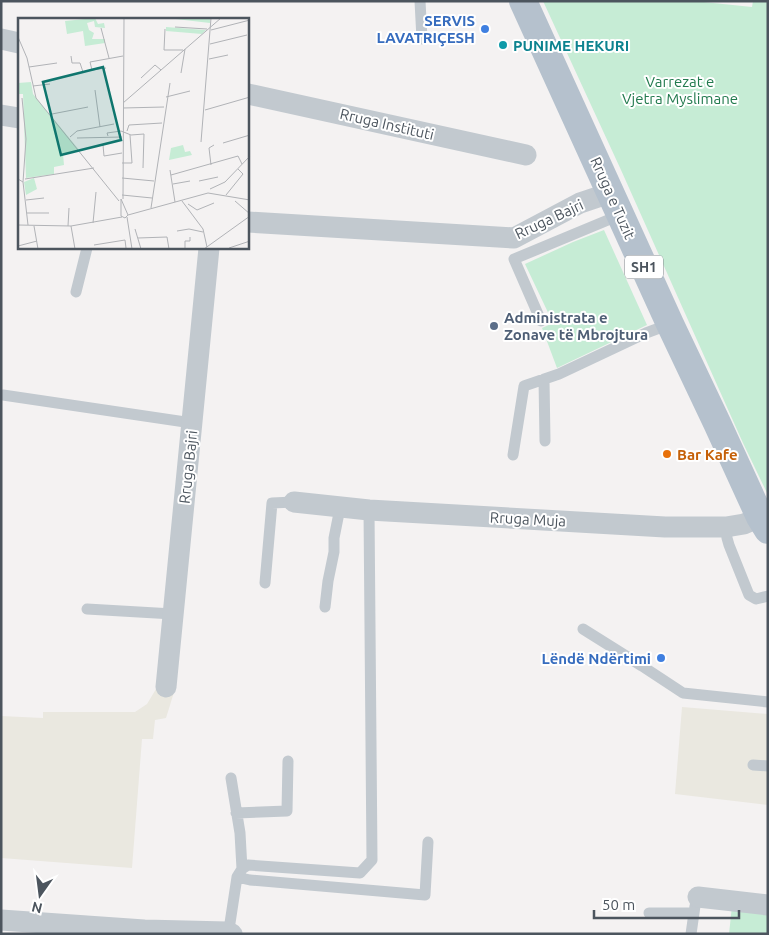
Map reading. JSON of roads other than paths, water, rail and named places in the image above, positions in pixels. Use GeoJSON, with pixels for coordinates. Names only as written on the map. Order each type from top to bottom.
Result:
{"type":"FeatureCollection","features":[{"type":"Feature","properties":{"kind":"main road","name":"Rruga e Tuzit"},"geometry":{"type":"LineString","coordinates":[[523,1],[670,324],[764,524]]}},
{"type":"Feature","properties":{"kind":"street"},"geometry":{"type":"LineString","coordinates":[[1,39],[18,43]]}},
{"type":"Feature","properties":{"kind":"street","name":"Rruga Instituti"},"geometry":{"type":"LineString","coordinates":[[249,94],[526,155]]}},
{"type":"Feature","properties":{"kind":"street"},"geometry":{"type":"LineString","coordinates":[[1,115],[18,118]]}},
{"type":"Feature","properties":{"kind":"street","name":"Rruga Bajri"},"geometry":{"type":"LineString","coordinates":[[249,222],[514,238],[580,203],[615,204]]}},
{"type":"Feature","properties":{"kind":"street","name":"Rruga Bajri"},"geometry":{"type":"LineString","coordinates":[[166,687],[209,249]]}},
{"type":"Feature","properties":{"kind":"street","name":"Rruga Muja"},"geometry":{"type":"LineString","coordinates":[[294,502],[369,510],[666,527],[726,527],[744,524],[764,524]]}},
{"type":"Feature","properties":{"kind":"street"},"geometry":{"type":"LineString","coordinates":[[696,905],[768,905]]}},
{"type":"Feature","properties":{"kind":"street"},"geometry":{"type":"LineString","coordinates":[[1,920],[144,932],[230,933]]}},
{"type":"Feature","properties":{"kind":"lane"},"geometry":{"type":"LineString","coordinates":[[420,1],[422,39]]}},
{"type":"Feature","properties":{"kind":"lane"},"geometry":{"type":"LineString","coordinates":[[540,321],[514,259],[615,204]]}},
{"type":"Feature","properties":{"kind":"lane"},"geometry":{"type":"LineString","coordinates":[[76,292],[87,249]]}},
{"type":"Feature","properties":{"kind":"lane"},"geometry":{"type":"LineString","coordinates":[[513,455],[524,386],[558,374],[646,333],[670,324]]}},
{"type":"Feature","properties":{"kind":"lane"},"geometry":{"type":"LineString","coordinates":[[544,379],[545,441]]}},
{"type":"Feature","properties":{"kind":"lane"},"geometry":{"type":"LineString","coordinates":[[3,395],[192,423]]}},
{"type":"Feature","properties":{"kind":"lane"},"geometry":{"type":"LineString","coordinates":[[265,583],[272,503],[294,502]]}},
{"type":"Feature","properties":{"kind":"lane"},"geometry":{"type":"LineString","coordinates":[[325,607],[334,552],[334,538],[341,507]]}},
{"type":"Feature","properties":{"kind":"lane"},"geometry":{"type":"LineString","coordinates":[[242,871],[360,873],[372,860],[369,510]]}},
{"type":"Feature","properties":{"kind":"lane"},"geometry":{"type":"LineString","coordinates":[[726,527],[726,538],[749,595],[756,599],[768,596]]}},
{"type":"Feature","properties":{"kind":"lane"},"geometry":{"type":"LineString","coordinates":[[87,609],[173,614]]}},
{"type":"Feature","properties":{"kind":"lane"},"geometry":{"type":"LineString","coordinates":[[583,629],[683,693],[768,702]]}},
{"type":"Feature","properties":{"kind":"lane"},"geometry":{"type":"LineString","coordinates":[[236,813],[287,812],[288,761]]}},
{"type":"Feature","properties":{"kind":"lane"},"geometry":{"type":"LineString","coordinates":[[754,765],[768,766]]}},
{"type":"Feature","properties":{"kind":"lane"},"geometry":{"type":"LineString","coordinates":[[230,933],[230,922],[242,871],[240,833],[231,778]]}},
{"type":"Feature","properties":{"kind":"lane"},"geometry":{"type":"LineString","coordinates":[[242,871],[250,880],[426,895],[428,842]]}},
{"type":"Feature","properties":{"kind":"lane"},"geometry":{"type":"LineString","coordinates":[[649,913],[696,905],[691,934]]}},
{"type":"Feature","properties":{"kind":"place","name":"SERVIS LAVATRIÇESH"},"geometry":{"type":"Point","coordinates":[485,29]}},
{"type":"Feature","properties":{"kind":"place","name":"PUNIME HEKURI"},"geometry":{"type":"Point","coordinates":[503,45]}},
{"type":"Feature","properties":{"kind":"place","name":"Administrata e Zonave të Mbrojtura"},"geometry":{"type":"Point","coordinates":[494,326]}},
{"type":"Feature","properties":{"kind":"place","name":"Bar Kafe"},"geometry":{"type":"Point","coordinates":[667,454]}},
{"type":"Feature","properties":{"kind":"place","name":"Lëndë Ndërtimi"},"geometry":{"type":"Point","coordinates":[661,658]}},
{"type":"Feature","properties":{"kind":"park label","name":"Varrezat e Vjetra Myslimane"},"geometry":{"type":"Point","coordinates":[680,90]}}]}
